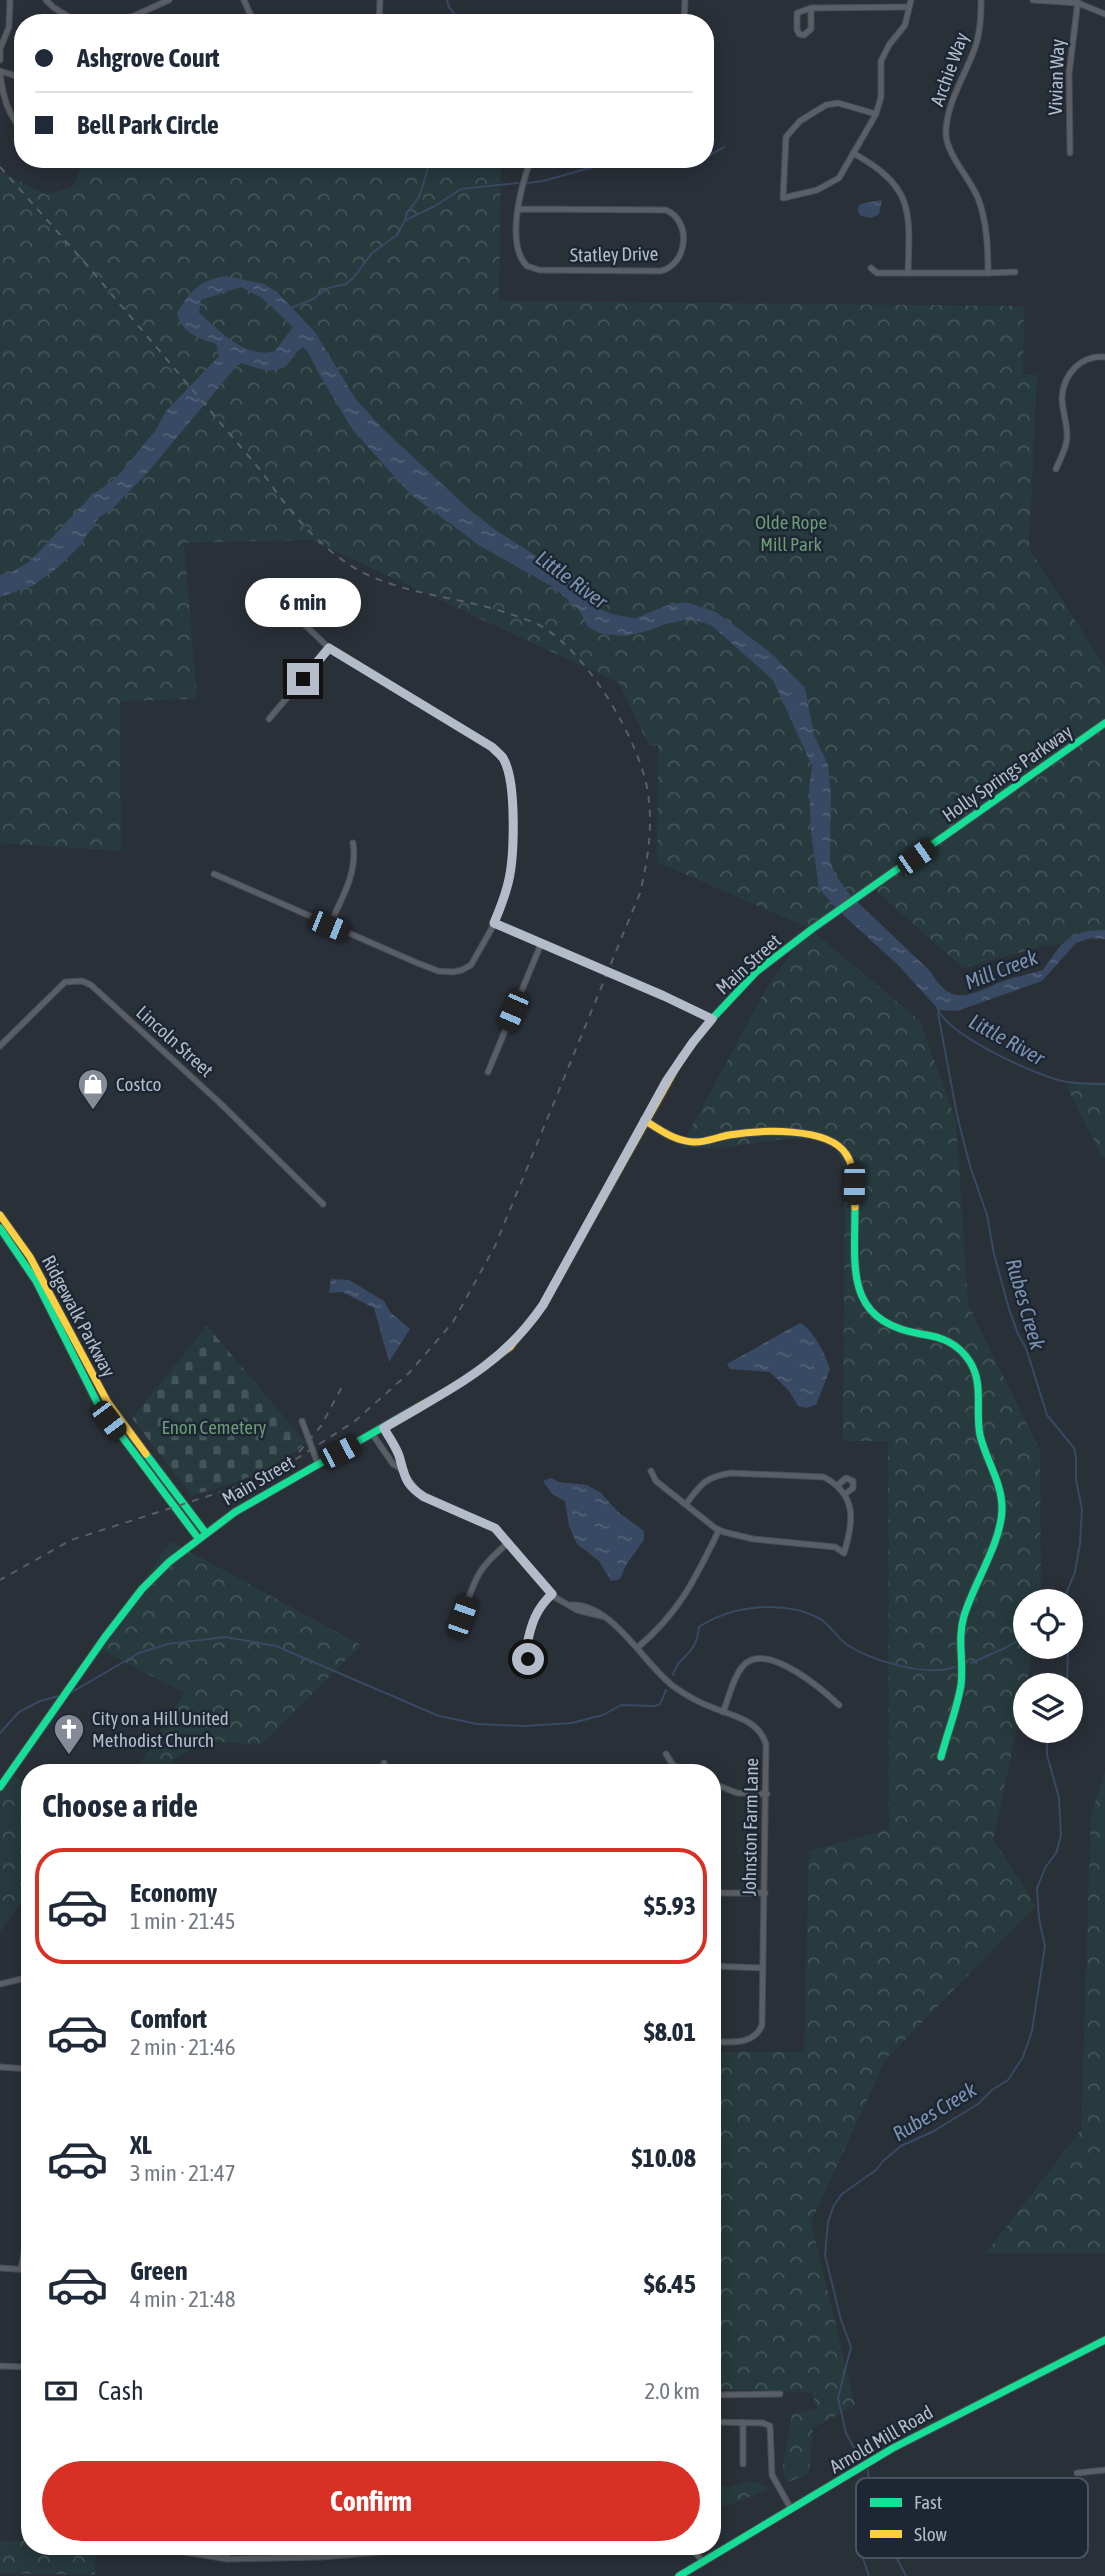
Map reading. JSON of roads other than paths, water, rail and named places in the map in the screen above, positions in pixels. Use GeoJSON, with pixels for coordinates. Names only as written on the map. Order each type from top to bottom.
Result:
{"type":"FeatureCollection","features":[{"type":"Feature","properties":{"kind":"main road","name":"Holly Springs Parkway"},"geometry":{"type":"LineString","coordinates":[[894,873],[1105,723]]}},
{"type":"Feature","properties":{"kind":"main road","name":"Main Street"},"geometry":{"type":"LineString","coordinates":[[0,1787],[122,1613],[156,1575],[198,1538],[235,1512],[384,1428],[494,1361],[526,1328],[543,1305],[676,1065],[712,1019],[756,972],[894,873]]}},
{"type":"Feature","properties":{"kind":"main road"},"geometry":{"type":"LineString","coordinates":[[645,1120],[684,1141],[704,1141],[753,1133],[819,1134],[835,1142],[849,1157],[854,1174],[853,1272],[862,1300],[874,1316],[889,1326],[904,1332],[946,1339],[957,1347],[972,1365],[978,1381],[981,1436],[1000,1484],[1002,1510],[1000,1525],[963,1618],[960,1639],[961,1684],[941,1757]]}},
{"type":"Feature","properties":{"kind":"main road","name":"Ridgewalk Parkway"},"geometry":{"type":"LineString","coordinates":[[0,1216],[30,1256],[107,1401],[205,1532]]}},
{"type":"Feature","properties":{"kind":"main road","name":"Ridgewalk Parkway"},"geometry":{"type":"LineString","coordinates":[[0,1228],[36,1281],[99,1406],[198,1538]]}},
{"type":"Feature","properties":{"kind":"main road","name":"Arnold Mill Road"},"geometry":{"type":"LineString","coordinates":[[721,2551],[893,2448],[1105,2340]]}},
{"type":"Feature","properties":{"kind":"main road","name":"Arnold Mill Road"},"geometry":{"type":"LineString","coordinates":[[679,2576],[715,2555]]}},
{"type":"Feature","properties":{"kind":"street"},"geometry":{"type":"LineString","coordinates":[[0,60],[0,49],[9,27],[10,0]]}},
{"type":"Feature","properties":{"kind":"street"},"geometry":{"type":"LineString","coordinates":[[46,0],[64,14]]}},
{"type":"Feature","properties":{"kind":"street"},"geometry":{"type":"LineString","coordinates":[[138,14],[169,0]]}},
{"type":"Feature","properties":{"kind":"street","name":"Archie Way"},"geometry":{"type":"LineString","coordinates":[[981,0],[981,25],[974,52],[952,104],[946,127],[946,140],[977,198],[988,247],[988,273]]}},
{"type":"Feature","properties":{"kind":"street"},"geometry":{"type":"LineString","coordinates":[[1033,0],[1078,1],[1105,14]]}},
{"type":"Feature","properties":{"kind":"street","name":"Vivian Way"},"geometry":{"type":"LineString","coordinates":[[1070,153],[1069,75],[1078,1]]}},
{"type":"Feature","properties":{"kind":"street"},"geometry":{"type":"LineString","coordinates":[[811,8],[811,29],[799,34],[797,13],[811,8],[910,4],[905,25],[889,45],[881,61],[881,97],[876,114],[839,178],[817,190],[783,198],[784,146],[786,137],[800,121],[826,105],[838,103],[876,114]]}},
{"type":"Feature","properties":{"kind":"street"},"geometry":{"type":"LineString","coordinates":[[0,73],[2,98],[14,120]]}},
{"type":"Feature","properties":{"kind":"street"},"geometry":{"type":"LineString","coordinates":[[853,153],[877,167],[894,182],[903,196],[909,223],[908,273]]}},
{"type":"Feature","properties":{"kind":"street","name":"Statley Drive"},"geometry":{"type":"LineString","coordinates":[[518,209],[666,210],[677,216],[681,223],[682,252],[674,265],[661,271],[533,269],[523,262],[518,251],[518,209],[520,188],[528,168]]}},
{"type":"Feature","properties":{"kind":"street"},"geometry":{"type":"LineString","coordinates":[[871,268],[877,273],[1015,272]]}},
{"type":"Feature","properties":{"kind":"street"},"geometry":{"type":"LineString","coordinates":[[1056,469],[1068,436],[1062,399],[1071,370],[1090,359],[1105,358]]}},
{"type":"Feature","properties":{"kind":"street"},"geometry":{"type":"LineString","coordinates":[[214,874],[438,971],[453,972],[471,965],[494,923],[508,885],[512,854],[512,786],[502,758],[492,747],[424,703],[329,648],[275,596]]}},
{"type":"Feature","properties":{"kind":"street"},"geometry":{"type":"LineString","coordinates":[[269,719],[329,648]]}},
{"type":"Feature","properties":{"kind":"street"},"geometry":{"type":"LineString","coordinates":[[329,926],[349,880],[355,859],[353,844]]}},
{"type":"Feature","properties":{"kind":"street"},"geometry":{"type":"LineString","coordinates":[[494,923],[712,1019]]}},
{"type":"Feature","properties":{"kind":"street"},"geometry":{"type":"LineString","coordinates":[[488,1072],[541,944]]}},
{"type":"Feature","properties":{"kind":"street","name":"Lincoln Street"},"geometry":{"type":"LineString","coordinates":[[0,1046],[65,982],[82,981],[91,985],[220,1103],[323,1204]]}},
{"type":"Feature","properties":{"kind":"street"},"geometry":{"type":"LineString","coordinates":[[302,1421],[318,1464]]}},
{"type":"Feature","properties":{"kind":"street","name":"Johnston Farm Lane"},"geometry":{"type":"LineString","coordinates":[[384,1428],[400,1460],[400,1468]]}},
{"type":"Feature","properties":{"kind":"street","name":"Johnston Farm Lane"},"geometry":{"type":"LineString","coordinates":[[373,1434],[393,1464],[400,1468],[419,1493],[490,1525],[509,1542],[552,1594],[577,1610],[601,1616],[621,1630],[655,1670],[677,1689],[752,1724],[764,1737],[767,1751],[767,1794],[762,2025],[758,2035],[751,2040],[721,2042]]}},
{"type":"Feature","properties":{"kind":"street"},"geometry":{"type":"LineString","coordinates":[[651,1471],[656,1481],[719,1530],[753,1539],[835,1547],[844,1553],[852,1520],[845,1494],[838,1485],[824,1478],[731,1473],[716,1475],[703,1481],[686,1504]]}},
{"type":"Feature","properties":{"kind":"street"},"geometry":{"type":"LineString","coordinates":[[838,1485],[846,1478],[853,1481],[853,1488],[845,1494]]}},
{"type":"Feature","properties":{"kind":"street"},"geometry":{"type":"LineString","coordinates":[[637,1648],[665,1622],[684,1599],[719,1530]]}},
{"type":"Feature","properties":{"kind":"street"},"geometry":{"type":"LineString","coordinates":[[462,1617],[479,1571],[509,1542]]}},
{"type":"Feature","properties":{"kind":"street"},"geometry":{"type":"LineString","coordinates":[[527,1645],[533,1619],[552,1594]]}},
{"type":"Feature","properties":{"kind":"street"},"geometry":{"type":"LineString","coordinates":[[723,1712],[742,1668],[748,1661],[757,1658],[773,1662],[803,1676],[839,1705]]}},
{"type":"Feature","properties":{"kind":"street"},"geometry":{"type":"LineString","coordinates":[[666,1754],[673,1764]]}},
{"type":"Feature","properties":{"kind":"street"},"geometry":{"type":"LineString","coordinates":[[721,1787],[737,1793],[767,1794]]}},
{"type":"Feature","properties":{"kind":"street"},"geometry":{"type":"LineString","coordinates":[[721,1893],[765,1893]]}},
{"type":"Feature","properties":{"kind":"street"},"geometry":{"type":"LineString","coordinates":[[721,1966],[763,1968]]}},
{"type":"Feature","properties":{"kind":"street"},"geometry":{"type":"LineString","coordinates":[[0,1984],[21,1979]]}},
{"type":"Feature","properties":{"kind":"street"},"geometry":{"type":"LineString","coordinates":[[0,2067],[21,2068]]}},
{"type":"Feature","properties":{"kind":"street"},"geometry":{"type":"LineString","coordinates":[[0,2268],[21,2269]]}},
{"type":"Feature","properties":{"kind":"street"},"geometry":{"type":"LineString","coordinates":[[0,2366],[21,2367]]}},
{"type":"Feature","properties":{"kind":"street"},"geometry":{"type":"LineString","coordinates":[[721,2395],[780,2394]]}},
{"type":"Feature","properties":{"kind":"street"},"geometry":{"type":"LineString","coordinates":[[721,2422],[767,2424],[772,2429],[772,2475],[791,2509]]}},
{"type":"Feature","properties":{"kind":"street"},"geometry":{"type":"LineString","coordinates":[[743,2422],[743,2464]]}},
{"type":"Feature","properties":{"kind":"street"},"geometry":{"type":"LineString","coordinates":[[1077,2473],[1105,2470]]}},
{"type":"Feature","properties":{"kind":"street"},"geometry":{"type":"LineString","coordinates":[[203,2555],[227,2559],[345,2555]]}},
{"type":"Feature","properties":{"kind":"street"},"geometry":{"type":"LineString","coordinates":[[697,2555],[703,2562]]}},
{"type":"Feature","properties":{"kind":"water"},"geometry":{"type":"Polygon","coordinates":[[[882,200],[879,214],[871,218],[861,216],[857,210],[860,204],[882,200]]]}},
{"type":"Feature","properties":{"kind":"water"},"geometry":{"type":"Polygon","coordinates":[[[227,276],[264,284],[276,291],[315,332],[355,398],[382,428],[471,511],[497,531],[586,588],[598,608],[615,615],[636,618],[668,605],[686,602],[716,612],[770,652],[805,688],[814,735],[828,765],[831,793],[830,861],[836,876],[850,895],[948,991],[965,995],[1043,970],[1062,945],[1074,935],[1105,930],[1105,939],[1090,938],[1076,943],[1042,981],[957,1011],[939,1010],[898,965],[819,889],[811,833],[809,788],[812,766],[773,680],[711,625],[691,619],[625,636],[602,634],[588,627],[579,610],[553,587],[480,546],[410,494],[352,429],[303,347],[287,365],[277,370],[264,370],[241,363],[148,472],[111,510],[99,517],[80,546],[56,569],[32,586],[0,597],[0,575],[8,574],[29,562],[91,496],[117,477],[155,431],[166,411],[219,356],[216,344],[186,330],[177,313],[197,287],[227,276]],[[241,287],[201,300],[199,313],[224,335],[243,347],[264,353],[275,351],[293,327],[262,298],[241,287]]]}},
{"type":"Feature","properties":{"kind":"water"},"geometry":{"type":"Polygon","coordinates":[[[331,1279],[349,1280],[384,1301],[390,1312],[410,1329],[389,1362],[374,1308],[342,1292],[329,1293],[331,1279]]]}},
{"type":"Feature","properties":{"kind":"water"},"geometry":{"type":"Polygon","coordinates":[[[800,1323],[814,1337],[830,1369],[816,1405],[806,1408],[798,1406],[789,1391],[770,1372],[730,1369],[727,1364],[800,1323]]]}},
{"type":"Feature","properties":{"kind":"water"},"geometry":{"type":"Polygon","coordinates":[[[551,1478],[559,1482],[587,1485],[601,1493],[618,1512],[644,1531],[644,1540],[626,1565],[620,1579],[611,1581],[599,1561],[577,1544],[569,1526],[565,1501],[552,1494],[543,1481],[551,1478]]]}},
{"type":"Feature","properties":{"kind":"waterway"},"geometry":{"type":"LineString","coordinates":[[447,0],[454,14]]}},
{"type":"Feature","properties":{"kind":"waterway"},"geometry":{"type":"LineString","coordinates":[[714,153],[724,147]]}},
{"type":"Feature","properties":{"kind":"waterway"},"geometry":{"type":"LineString","coordinates":[[291,308],[313,299],[328,288],[346,284],[372,253],[397,235],[407,213],[419,197],[428,168]]}},
{"type":"Feature","properties":{"kind":"waterway"},"geometry":{"type":"LineString","coordinates":[[527,183],[589,168]]}},
{"type":"Feature","properties":{"kind":"waterway"},"geometry":{"type":"LineString","coordinates":[[406,220],[461,189],[518,183]]}},
{"type":"Feature","properties":{"kind":"waterway","name":"Little River"},"geometry":{"type":"LineString","coordinates":[[937,1007],[957,1030],[1015,1063],[1067,1082],[1105,1084]]}},
{"type":"Feature","properties":{"kind":"waterway","name":"Rubes Creek"},"geometry":{"type":"LineString","coordinates":[[938,1013],[957,1115],[970,1166],[987,1215],[1009,1309],[1026,1348],[1047,1415],[1074,1448],[1076,1480],[1082,1509],[1075,1572],[1068,1589]]}},
{"type":"Feature","properties":{"kind":"waterway"},"geometry":{"type":"LineString","coordinates":[[673,1675],[675,1668],[694,1645],[699,1627],[727,1614],[774,1607],[805,1612],[819,1618],[846,1644],[899,1666],[929,1670],[955,1667]]}},
{"type":"Feature","properties":{"kind":"waterway"},"geometry":{"type":"LineString","coordinates":[[70,1693],[139,1653],[168,1644],[225,1637],[276,1646],[439,1716],[477,1724],[524,1726],[572,1723],[603,1715],[621,1705],[655,1706],[660,1704],[666,1690]]}},
{"type":"Feature","properties":{"kind":"waterway"},"geometry":{"type":"LineString","coordinates":[[971,1663],[1013,1643]]}},
{"type":"Feature","properties":{"kind":"waterway","name":"Rubes Creek"},"geometry":{"type":"LineString","coordinates":[[1067,1673],[1068,1659]]}},
{"type":"Feature","properties":{"kind":"waterway"},"geometry":{"type":"LineString","coordinates":[[0,1733],[19,1712],[40,1701],[59,1696]]}},
{"type":"Feature","properties":{"kind":"waterway","name":"Rubes Creek"},"geometry":{"type":"LineString","coordinates":[[860,2459],[846,2433],[838,2398],[851,2347],[841,2320],[825,2255],[828,2222],[834,2205],[842,2194],[876,2170],[901,2146],[934,2131],[978,2104],[992,2090],[1008,2080],[1023,2057],[1032,2031],[1045,1946],[1039,1919],[1037,1888],[1045,1868],[1056,1853],[1061,1836],[1059,1798],[1047,1755],[1047,1743]]}},
{"type":"Feature","properties":{"kind":"waterway"},"geometry":{"type":"LineString","coordinates":[[868,2470],[868,2478]]}},
{"type":"Feature","properties":{"kind":"waterway","name":"Rubes Creek"},"geometry":{"type":"LineString","coordinates":[[863,2558],[869,2576]]}},
{"type":"Feature","properties":{"kind":"waterway"},"geometry":{"type":"LineString","coordinates":[[897,2558],[906,2576]]}},
{"type":"Feature","properties":{"kind":"railway"},"geometry":{"type":"LineString","coordinates":[[0,167],[86,264],[262,472],[293,514],[317,539],[343,560],[376,579],[477,604],[535,623],[559,639],[576,656],[609,700],[635,749],[648,793],[650,819],[640,893],[495,1246],[453,1322],[409,1373],[355,1421],[290,1463],[246,1484],[71,1540],[0,1580]]}},
{"type":"Feature","properties":{"kind":"railway"},"geometry":{"type":"LineString","coordinates":[[299,1452],[321,1426],[344,1383]]}},
{"type":"Feature","properties":{"kind":"place","name":"Costco"},"geometry":{"type":"Point","coordinates":[93,1111]}},
{"type":"Feature","properties":{"kind":"place","name":"City on a Hill United Methodist Church"},"geometry":{"type":"Point","coordinates":[69,1756]}},
{"type":"Feature","properties":{"kind":"park label","name":"Olde Rope Mill Park"},"geometry":{"type":"Point","coordinates":[791,533]}},
{"type":"Feature","properties":{"kind":"park label","name":"Enon Cemetery"},"geometry":{"type":"Point","coordinates":[214,1427]}},
{"type":"Feature","properties":{"kind":"water label","name":"Mill Creek"},"geometry":{"type":"Point","coordinates":[1001,969]}}]}
